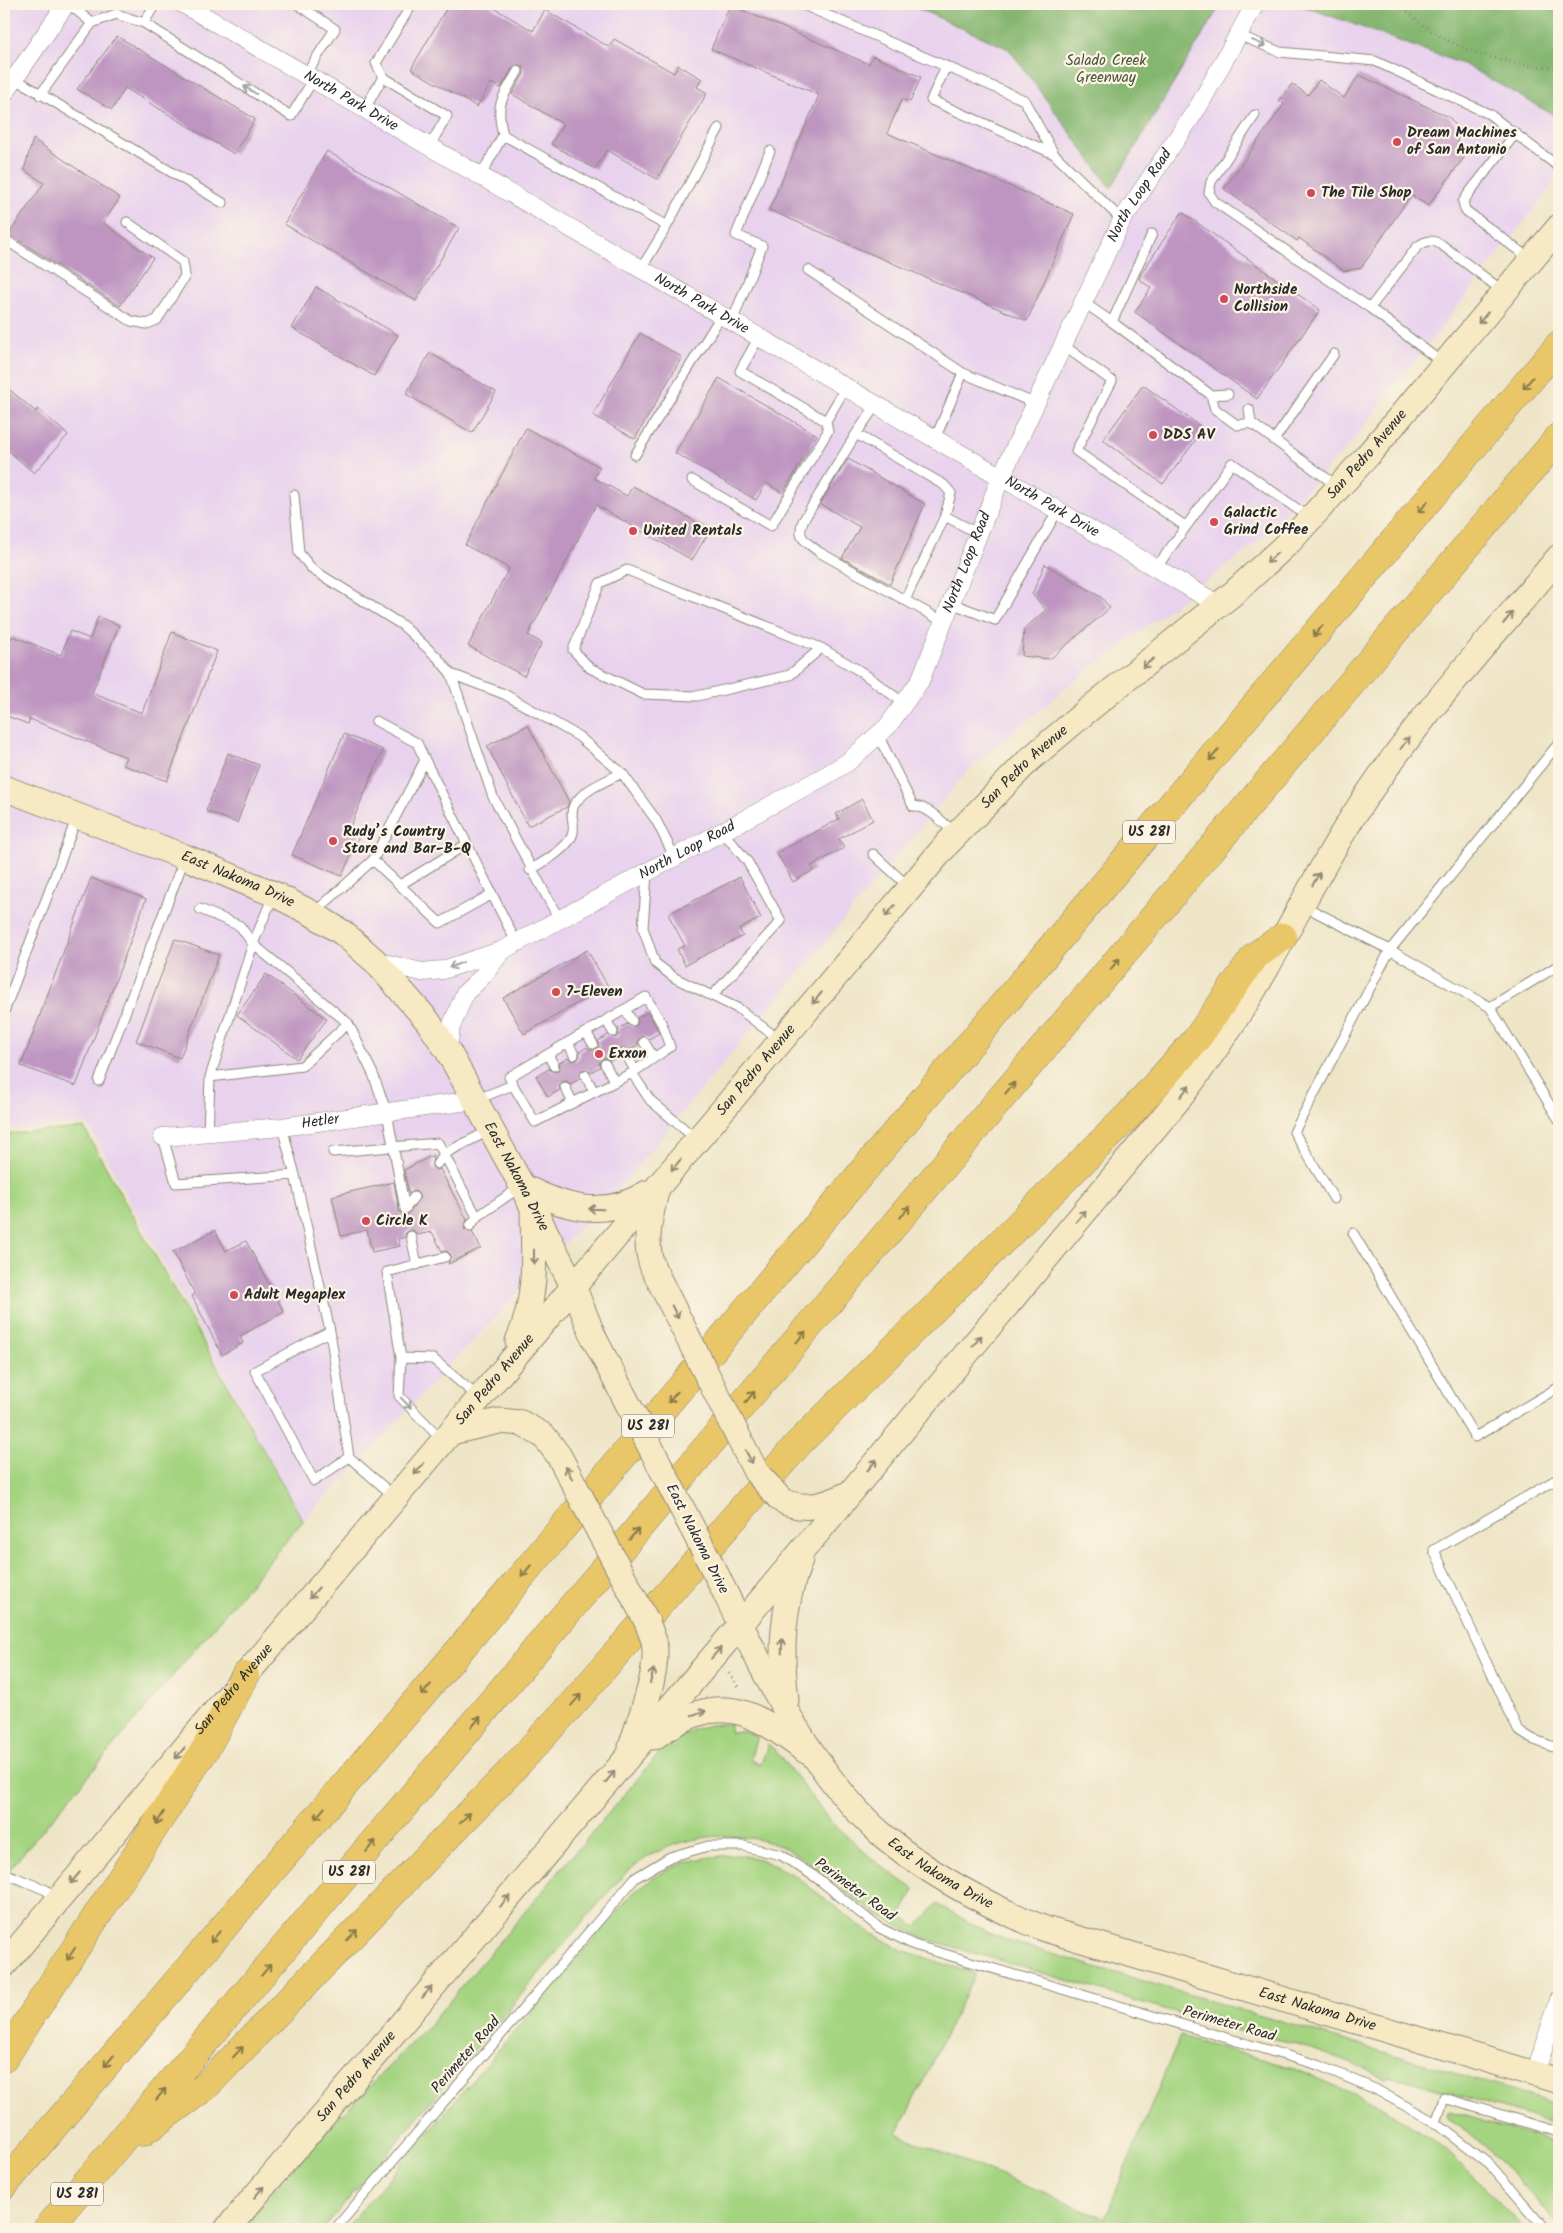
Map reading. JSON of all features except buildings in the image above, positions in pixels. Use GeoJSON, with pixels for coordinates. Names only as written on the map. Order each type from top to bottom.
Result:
{"type":"FeatureCollection","features":[{"type":"Feature","properties":{"kind":"highway","name":"US 281"},"geometry":{"type":"LineString","coordinates":[[4,2184],[476,1630],[1559,345]]}},
{"type":"Feature","properties":{"kind":"highway","name":"US 281"},"geometry":{"type":"LineString","coordinates":[[47,2229],[1559,437]]}},
{"type":"Feature","properties":{"kind":"highway"},"geometry":{"type":"LineString","coordinates":[[107,2158],[205,2087],[508,1774],[576,1700],[799,1443],[1130,1115],[1196,1040],[1255,956],[1283,937]]}},
{"type":"Feature","properties":{"kind":"highway"},"geometry":{"type":"LineString","coordinates":[[4,2058],[206,1748],[245,1676]]}},
{"type":"Feature","properties":{"kind":"main road","name":"San Pedro Avenue"},"geometry":{"type":"LineString","coordinates":[[4,1965],[56,1900],[956,834],[1036,754],[1219,605],[1262,567],[1311,519],[1559,227]]}},
{"type":"Feature","properties":{"kind":"main road","name":"San Pedro Avenue"},"geometry":{"type":"LineString","coordinates":[[227,2229],[741,1624],[1182,1095],[1226,1033],[1352,818],[1394,757],[1434,706],[1559,557]]}},
{"type":"Feature","properties":{"kind":"main road","name":"East Nakoma Drive"},"geometry":{"type":"LineString","coordinates":[[4,788],[185,857],[274,894],[313,914],[343,934],[375,961],[427,1020],[448,1051],[534,1209],[573,1286],[594,1338],[788,1712],[819,1762],[856,1808],[887,1838],[961,1890],[1002,1912],[1055,1932],[1559,2081]]}},
{"type":"Feature","properties":{"kind":"main road"},"geometry":{"type":"LineString","coordinates":[[522,1186],[559,1203],[593,1209],[619,1207],[636,1200],[657,1187]]}},
{"type":"Feature","properties":{"kind":"main road"},"geometry":{"type":"LineString","coordinates":[[657,1187],[647,1247],[653,1268],[756,1472],[780,1499],[794,1506],[808,1507],[837,1500],[847,1495]]}},
{"type":"Feature","properties":{"kind":"main road"},"geometry":{"type":"LineString","coordinates":[[506,1366],[526,1326],[530,1312],[534,1276],[534,1209]]}},
{"type":"Feature","properties":{"kind":"main road"},"geometry":{"type":"LineString","coordinates":[[447,1437],[499,1421],[521,1423],[539,1431],[554,1447],[647,1622],[654,1641],[656,1652],[653,1673],[628,1756]]}},
{"type":"Feature","properties":{"kind":"main road"},"geometry":{"type":"LineString","coordinates":[[788,1712],[782,1664],[784,1628],[788,1597],[807,1543]]}},
{"type":"Feature","properties":{"kind":"main road"},"geometry":{"type":"LineString","coordinates":[[628,1756],[682,1720],[709,1710],[724,1710],[748,1714],[771,1725],[819,1762]]}},
{"type":"Feature","properties":{"kind":"street"},"geometry":{"type":"LineString","coordinates":[[4,94],[9,75],[68,4]]}},
{"type":"Feature","properties":{"kind":"street","name":"North Park Drive"},"geometry":{"type":"LineString","coordinates":[[183,4],[936,439],[1219,605]]}},
{"type":"Feature","properties":{"kind":"street","name":"North Loop Road"},"geometry":{"type":"LineString","coordinates":[[375,961],[422,972],[443,970],[510,946],[560,921],[825,776],[848,762],[878,735],[905,704],[920,681],[1001,477],[1122,220],[1200,104],[1256,4]]}},
{"type":"Feature","properties":{"kind":"street","name":"North Loop Road"},"geometry":{"type":"LineString","coordinates":[[448,1051],[452,1027],[465,993],[510,946]]}},
{"type":"Feature","properties":{"kind":"street","name":"Hetler"},"geometry":{"type":"LineString","coordinates":[[162,1137],[282,1127],[475,1100]]}},
{"type":"Feature","properties":{"kind":"street"},"geometry":{"type":"LineString","coordinates":[[1535,2074],[1559,2000]]}},
{"type":"Feature","properties":{"kind":"lane"},"geometry":{"type":"LineString","coordinates":[[68,4],[92,23]]}},
{"type":"Feature","properties":{"kind":"lane"},"geometry":{"type":"LineString","coordinates":[[144,23],[155,4]]}},
{"type":"Feature","properties":{"kind":"lane"},"geometry":{"type":"LineString","coordinates":[[40,95],[92,23],[116,14],[144,23],[291,116],[335,29],[297,4]]}},
{"type":"Feature","properties":{"kind":"lane"},"geometry":{"type":"LineString","coordinates":[[412,4],[376,63],[383,77],[447,116],[429,147]]}},
{"type":"Feature","properties":{"kind":"lane"},"geometry":{"type":"LineString","coordinates":[[801,4],[1024,100],[1054,154],[1122,220]]}},
{"type":"Feature","properties":{"kind":"lane"},"geometry":{"type":"LineString","coordinates":[[1238,35],[1280,52],[1375,61],[1489,114],[1559,168]]}},
{"type":"Feature","properties":{"kind":"lane"},"geometry":{"type":"LineString","coordinates":[[946,66],[931,100],[1054,154]]}},
{"type":"Feature","properties":{"kind":"lane"},"geometry":{"type":"LineString","coordinates":[[480,177],[503,135],[498,114],[502,99],[518,71]]}},
{"type":"Feature","properties":{"kind":"lane"},"geometry":{"type":"LineString","coordinates":[[9,75],[223,203]]}},
{"type":"Feature","properties":{"kind":"lane"},"geometry":{"type":"LineString","coordinates":[[364,110],[383,77]]}},
{"type":"Feature","properties":{"kind":"lane"},"geometry":{"type":"LineString","coordinates":[[1255,115],[1211,182],[1209,193],[1215,202],[1370,308],[1444,364]]}},
{"type":"Feature","properties":{"kind":"lane"},"geometry":{"type":"LineString","coordinates":[[641,269],[667,226],[719,128]]}},
{"type":"Feature","properties":{"kind":"lane"},"geometry":{"type":"LineString","coordinates":[[1516,133],[1463,202],[1466,210],[1531,260]]}},
{"type":"Feature","properties":{"kind":"lane"},"geometry":{"type":"LineString","coordinates":[[503,135],[667,226]]}},
{"type":"Feature","properties":{"kind":"lane"},"geometry":{"type":"LineString","coordinates":[[635,456],[727,319],[762,246],[736,235],[770,151]]}},
{"type":"Feature","properties":{"kind":"lane"},"geometry":{"type":"LineString","coordinates":[[4,239],[131,321],[147,324],[157,320],[185,276],[183,262],[127,222]]}},
{"type":"Feature","properties":{"kind":"lane"},"geometry":{"type":"LineString","coordinates":[[1112,322],[1152,234]]}},
{"type":"Feature","properties":{"kind":"lane"},"geometry":{"type":"LineString","coordinates":[[1370,308],[1417,247],[1426,241],[1434,240],[1504,292]]}},
{"type":"Feature","properties":{"kind":"lane"},"geometry":{"type":"LineString","coordinates":[[808,270],[963,372],[1036,404]]}},
{"type":"Feature","properties":{"kind":"lane"},"geometry":{"type":"LineString","coordinates":[[1083,302],[1211,395],[1215,409],[1237,425],[1250,423],[1339,488]]}},
{"type":"Feature","properties":{"kind":"lane"},"geometry":{"type":"LineString","coordinates":[[760,337],[740,371],[826,421]]}},
{"type":"Feature","properties":{"kind":"lane"},"geometry":{"type":"LineString","coordinates":[[1063,345],[1112,381],[1076,451],[1185,526]]}},
{"type":"Feature","properties":{"kind":"lane"},"geometry":{"type":"LineString","coordinates":[[1274,440],[1334,354]]}},
{"type":"Feature","properties":{"kind":"lane"},"geometry":{"type":"LineString","coordinates":[[936,439],[963,372]]}},
{"type":"Feature","properties":{"kind":"lane"},"geometry":{"type":"LineString","coordinates":[[692,480],[771,526],[828,431],[826,421],[846,387]]}},
{"type":"Feature","properties":{"kind":"lane"},"geometry":{"type":"LineString","coordinates":[[1211,395],[1228,394]]}},
{"type":"Feature","properties":{"kind":"lane"},"geometry":{"type":"LineString","coordinates":[[876,405],[803,521],[800,530],[801,537],[819,552],[944,622]]}},
{"type":"Feature","properties":{"kind":"lane"},"geometry":{"type":"LineString","coordinates":[[1249,409],[1250,423]]}},
{"type":"Feature","properties":{"kind":"lane"},"geometry":{"type":"LineString","coordinates":[[856,434],[944,485],[951,493],[945,516],[906,600]]}},
{"type":"Feature","properties":{"kind":"lane"},"geometry":{"type":"LineString","coordinates":[[1156,568],[1232,463],[1311,519]]}},
{"type":"Feature","properties":{"kind":"lane"},"geometry":{"type":"LineString","coordinates":[[294,495],[299,553],[313,570],[402,625],[437,657],[451,674],[493,797],[530,870],[560,921]]}},
{"type":"Feature","properties":{"kind":"lane"},"geometry":{"type":"LineString","coordinates":[[951,603],[995,620],[1058,510]]}},
{"type":"Feature","properties":{"kind":"lane"},"geometry":{"type":"LineString","coordinates":[[945,516],[979,534]]}},
{"type":"Feature","properties":{"kind":"lane"},"geometry":{"type":"LineString","coordinates":[[821,648],[790,675],[697,696],[643,694],[590,668],[573,650],[600,583],[627,570],[821,648],[860,671],[905,704]]}},
{"type":"Feature","properties":{"kind":"lane"},"geometry":{"type":"LineString","coordinates":[[451,674],[504,694],[578,736],[622,773],[656,820],[675,858]]}},
{"type":"Feature","properties":{"kind":"lane"},"geometry":{"type":"LineString","coordinates":[[376,721],[417,743],[492,894],[510,946]]}},
{"type":"Feature","properties":{"kind":"lane"},"geometry":{"type":"LineString","coordinates":[[878,735],[913,806],[920,806],[930,811],[956,834]]}},
{"type":"Feature","properties":{"kind":"lane"},"geometry":{"type":"LineString","coordinates":[[1334,1199],[1294,1132],[1390,950],[1559,743]]}},
{"type":"Feature","properties":{"kind":"lane"},"geometry":{"type":"LineString","coordinates":[[313,914],[373,860],[425,760]]}},
{"type":"Feature","properties":{"kind":"lane"},"geometry":{"type":"LineString","coordinates":[[530,870],[555,855],[570,838],[574,832],[571,818],[574,806],[587,792],[622,773]]}},
{"type":"Feature","properties":{"kind":"lane"},"geometry":{"type":"LineString","coordinates":[[4,1012],[77,816]]}},
{"type":"Feature","properties":{"kind":"lane"},"geometry":{"type":"LineString","coordinates":[[712,996],[781,921],[747,860],[723,832]]}},
{"type":"Feature","properties":{"kind":"lane"},"geometry":{"type":"LineString","coordinates":[[400,885],[468,844]]}},
{"type":"Feature","properties":{"kind":"lane"},"geometry":{"type":"LineString","coordinates":[[873,854],[910,888]]}},
{"type":"Feature","properties":{"kind":"lane"},"geometry":{"type":"LineString","coordinates":[[99,1081],[185,857]]}},
{"type":"Feature","properties":{"kind":"lane"},"geometry":{"type":"LineString","coordinates":[[373,860],[440,923],[492,894]]}},
{"type":"Feature","properties":{"kind":"lane"},"geometry":{"type":"LineString","coordinates":[[648,873],[643,928],[655,964],[676,978],[739,1009],[781,1041]]}},
{"type":"Feature","properties":{"kind":"lane"},"geometry":{"type":"LineString","coordinates":[[208,1134],[210,1077],[253,944],[274,894]]}},
{"type":"Feature","properties":{"kind":"lane"},"geometry":{"type":"LineString","coordinates":[[1302,904],[1390,950],[1490,1007],[1559,1120]]}},
{"type":"Feature","properties":{"kind":"lane"},"geometry":{"type":"LineString","coordinates":[[200,910],[240,926],[253,944],[348,1023],[373,1074],[387,1113],[405,1209],[414,1197]]}},
{"type":"Feature","properties":{"kind":"lane"},"geometry":{"type":"LineString","coordinates":[[1490,1007],[1559,966]]}},
{"type":"Feature","properties":{"kind":"lane"},"geometry":{"type":"LineString","coordinates":[[646,997],[662,1024],[670,1047],[633,1072],[535,1122],[509,1077],[606,1020],[646,997]]}},
{"type":"Feature","properties":{"kind":"lane"},"geometry":{"type":"LineString","coordinates":[[625,1009],[632,1021]]}},
{"type":"Feature","properties":{"kind":"lane"},"geometry":{"type":"LineString","coordinates":[[606,1020],[613,1032]]}},
{"type":"Feature","properties":{"kind":"lane"},"geometry":{"type":"LineString","coordinates":[[210,1077],[302,1066],[348,1023]]}},
{"type":"Feature","properties":{"kind":"lane"},"geometry":{"type":"LineString","coordinates":[[586,1032],[593,1044]]}},
{"type":"Feature","properties":{"kind":"lane"},"geometry":{"type":"LineString","coordinates":[[568,1042],[574,1054]]}},
{"type":"Feature","properties":{"kind":"lane"},"geometry":{"type":"LineString","coordinates":[[644,1042],[654,1058]]}},
{"type":"Feature","properties":{"kind":"lane"},"geometry":{"type":"LineString","coordinates":[[625,1053],[633,1072],[650,1100],[697,1140]]}},
{"type":"Feature","properties":{"kind":"lane"},"geometry":{"type":"LineString","coordinates":[[548,1054],[554,1066]]}},
{"type":"Feature","properties":{"kind":"lane"},"geometry":{"type":"LineString","coordinates":[[605,1064],[614,1082]]}},
{"type":"Feature","properties":{"kind":"lane"},"geometry":{"type":"LineString","coordinates":[[585,1076],[594,1092]]}},
{"type":"Feature","properties":{"kind":"lane"},"geometry":{"type":"LineString","coordinates":[[475,1100],[513,1085]]}},
{"type":"Feature","properties":{"kind":"lane"},"geometry":{"type":"LineString","coordinates":[[565,1087],[573,1103]]}},
{"type":"Feature","properties":{"kind":"lane"},"geometry":{"type":"LineString","coordinates":[[282,1127],[295,1175],[330,1331],[348,1458],[396,1497]]}},
{"type":"Feature","properties":{"kind":"lane"},"geometry":{"type":"LineString","coordinates":[[437,1164],[444,1154],[492,1129]]}},
{"type":"Feature","properties":{"kind":"lane"},"geometry":{"type":"LineString","coordinates":[[162,1137],[176,1183],[295,1175]]}},
{"type":"Feature","properties":{"kind":"lane"},"geometry":{"type":"LineString","coordinates":[[333,1152],[438,1143],[477,1217]]}},
{"type":"Feature","properties":{"kind":"lane"},"geometry":{"type":"LineString","coordinates":[[470,1226],[477,1217],[522,1186]]}},
{"type":"Feature","properties":{"kind":"lane"},"geometry":{"type":"LineString","coordinates":[[1353,1233],[1475,1437],[1559,1388]]}},
{"type":"Feature","properties":{"kind":"lane"},"geometry":{"type":"LineString","coordinates":[[411,1236],[417,1265]]}},
{"type":"Feature","properties":{"kind":"lane"},"geometry":{"type":"LineString","coordinates":[[445,1257],[387,1272],[401,1358],[399,1396],[447,1437]]}},
{"type":"Feature","properties":{"kind":"lane"},"geometry":{"type":"LineString","coordinates":[[330,1331],[255,1371],[314,1481],[348,1458]]}},
{"type":"Feature","properties":{"kind":"lane"},"geometry":{"type":"LineString","coordinates":[[401,1358],[433,1359],[480,1398]]}},
{"type":"Feature","properties":{"kind":"lane"},"geometry":{"type":"LineString","coordinates":[[1559,1478],[1434,1550],[1518,1730],[1532,1739],[1559,1749]]}},
{"type":"Feature","properties":{"kind":"lane","name":"Perimeter Road"},"geometry":{"type":"LineString","coordinates":[[335,2229],[635,1878],[670,1857],[708,1846],[743,1846],[781,1855],[817,1878],[878,1927],[914,1945],[1318,2065],[1375,2089],[1436,2123],[1490,2165],[1546,2229]]}},
{"type":"Feature","properties":{"kind":"lane"},"geometry":{"type":"LineString","coordinates":[[4,1873],[7,1872],[46,1890],[56,1900]]}},
{"type":"Feature","properties":{"kind":"lane"},"geometry":{"type":"LineString","coordinates":[[1436,2123],[1444,2098],[1559,2132]]}},
{"type":"Feature","properties":{"kind":"path"},"geometry":{"type":"LineString","coordinates":[[1401,4],[1411,15],[1441,37],[1479,53],[1536,67],[1559,68]]}},
{"type":"Feature","properties":{"kind":"path"},"geometry":{"type":"LineString","coordinates":[[731,1671],[729,1673],[742,1693]]}},
{"type":"Feature","properties":{"kind":"shaded area"},"geometry":{"type":"Polygon","coordinates":[[[4,4],[908,4],[1009,49],[1111,188],[1221,4],[1290,4],[1308,8],[1465,65],[1559,118],[1559,177],[1351,443],[1258,542],[1073,682],[966,773],[635,1169],[303,1521],[88,1124],[4,1130],[4,4]]]}},
{"type":"Feature","properties":{"kind":"green space","name":"Salado Creek Greenway"},"geometry":{"type":"Polygon","coordinates":[[[908,4],[1221,4],[1111,188],[1009,49],[908,4]]]}},
{"type":"Feature","properties":{"kind":"green space"},"geometry":{"type":"Polygon","coordinates":[[[1290,4],[1559,4],[1559,118],[1465,65],[1309,8],[1290,4]]]}},
{"type":"Feature","properties":{"kind":"green space"},"geometry":{"type":"Polygon","coordinates":[[[84,1128],[303,1521],[4,1876],[4,1134],[84,1128]]]}},
{"type":"Feature","properties":{"kind":"green space"},"geometry":{"type":"Polygon","coordinates":[[[719,1724],[730,1724],[730,1732],[743,1731],[757,1736],[750,1760],[761,1764],[768,1744],[775,1750],[831,1822],[877,1863],[914,1889],[901,1916],[917,1926],[937,1904],[988,1933],[1011,1942],[1559,2104],[1559,2125],[1390,2075],[1387,2079],[1353,2064],[1298,2044],[1242,2032],[927,1939],[876,1913],[796,1854],[777,1845],[757,1839],[715,1836],[694,1839],[655,1853],[637,1864],[623,1876],[323,2229],[242,2229],[317,2140],[430,2024],[662,1750],[675,1739],[688,1732],[719,1724]]]}},
{"type":"Feature","properties":{"kind":"green space"},"geometry":{"type":"Polygon","coordinates":[[[739,1855],[760,1859],[794,1875],[864,1929],[902,1950],[975,1974],[897,2134],[1105,2218],[1180,2036],[1293,2068],[1376,2104],[1445,2148],[1512,2215],[1523,2229],[345,2229],[632,1894],[658,1875],[682,1864],[694,1860],[739,1855]]]}},
{"type":"Feature","properties":{"kind":"green space"},"geometry":{"type":"Polygon","coordinates":[[[1449,2111],[1559,2144],[1559,2228],[1507,2168],[1446,2116],[1449,2111]]]}},
{"type":"Feature","properties":{"kind":"place","name":"Dream Machines of San Antonio"},"geometry":{"type":"Point","coordinates":[1397,142]}},
{"type":"Feature","properties":{"kind":"place","name":"The Tile Shop"},"geometry":{"type":"Point","coordinates":[1311,193]}},
{"type":"Feature","properties":{"kind":"place","name":"Northside Collision"},"geometry":{"type":"Point","coordinates":[1224,299]}},
{"type":"Feature","properties":{"kind":"place","name":"DDS AV"},"geometry":{"type":"Point","coordinates":[1153,435]}},
{"type":"Feature","properties":{"kind":"place","name":"Galactic Grind Coffee"},"geometry":{"type":"Point","coordinates":[1214,522]}},
{"type":"Feature","properties":{"kind":"place","name":"United Rentals"},"geometry":{"type":"Point","coordinates":[633,531]}},
{"type":"Feature","properties":{"kind":"place","name":"Rudy’s Country Store and Bar-B-Q"},"geometry":{"type":"Point","coordinates":[333,841]}},
{"type":"Feature","properties":{"kind":"place","name":"7-Eleven"},"geometry":{"type":"Point","coordinates":[556,992]}},
{"type":"Feature","properties":{"kind":"place","name":"Exxon"},"geometry":{"type":"Point","coordinates":[599,1054]}},
{"type":"Feature","properties":{"kind":"place","name":"Circle K"},"geometry":{"type":"Point","coordinates":[366,1221]}},
{"type":"Feature","properties":{"kind":"place","name":"Adult Megaplex"},"geometry":{"type":"Point","coordinates":[234,1295]}}]}
